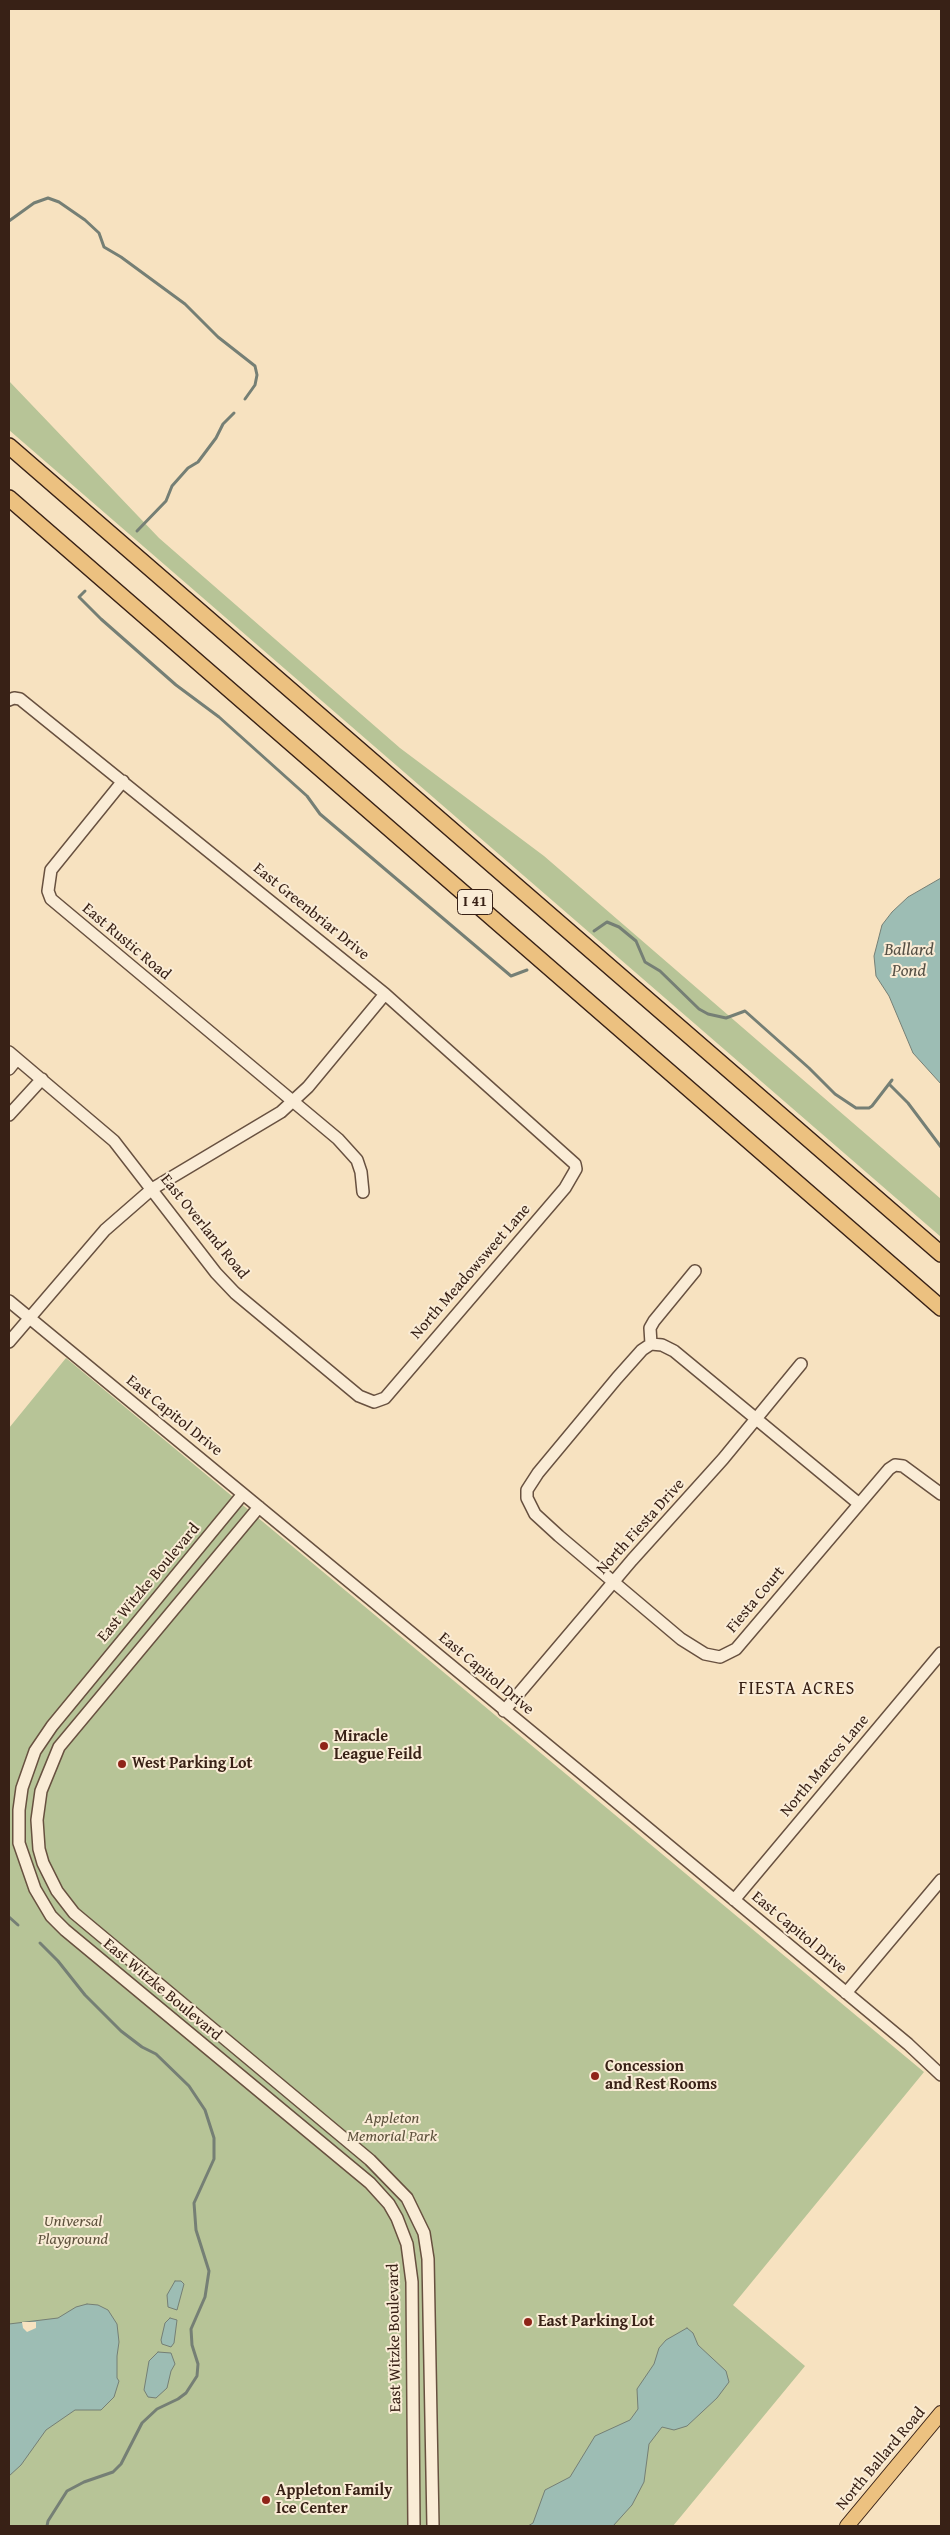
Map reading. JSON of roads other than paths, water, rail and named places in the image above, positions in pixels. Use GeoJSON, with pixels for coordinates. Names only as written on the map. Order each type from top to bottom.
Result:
{"type":"FeatureCollection","features":[{"type":"Feature","properties":{"kind":"highway","name":"I 41"},"geometry":{"type":"LineString","coordinates":[[9,446],[941,1254]]}},
{"type":"Feature","properties":{"kind":"highway","name":"I 41"},"geometry":{"type":"LineString","coordinates":[[9,498],[941,1308]]}},
{"type":"Feature","properties":{"kind":"highway"},"geometry":{"type":"LineString","coordinates":[[881,1202],[913,1218],[941,1241]]}},
{"type":"Feature","properties":{"kind":"main road","name":"North Ballard Road"},"geometry":{"type":"LineString","coordinates":[[847,2526],[941,2413]]}},
{"type":"Feature","properties":{"kind":"street","name":"East Greenbriar Drive"},"geometry":{"type":"LineString","coordinates":[[12,699],[20,700],[123,781],[385,994],[575,1164]]}},
{"type":"Feature","properties":{"kind":"street","name":"East Rustic Road"},"geometry":{"type":"LineString","coordinates":[[123,781],[51,870],[48,891],[51,899],[293,1102]]}},
{"type":"Feature","properties":{"kind":"street"},"geometry":{"type":"LineString","coordinates":[[9,1342],[30,1320],[105,1230],[152,1189],[258,1128],[293,1102],[338,1053],[385,994]]}},
{"type":"Feature","properties":{"kind":"street"},"geometry":{"type":"LineString","coordinates":[[9,1069],[13,1055]]}},
{"type":"Feature","properties":{"kind":"street","name":"East Overland Road"},"geometry":{"type":"LineString","coordinates":[[13,1055],[105,1132],[152,1189],[216,1273],[235,1292],[359,1396],[374,1402],[385,1398]]}},
{"type":"Feature","properties":{"kind":"street"},"geometry":{"type":"LineString","coordinates":[[9,1115],[42,1079]]}},
{"type":"Feature","properties":{"kind":"street"},"geometry":{"type":"LineString","coordinates":[[293,1102],[338,1139],[357,1160],[361,1172],[363,1192]]}},
{"type":"Feature","properties":{"kind":"street","name":"North Meadowsweet Lane"},"geometry":{"type":"LineString","coordinates":[[385,1398],[565,1188],[573,1176],[575,1164]]}},
{"type":"Feature","properties":{"kind":"street"},"geometry":{"type":"LineString","coordinates":[[695,1271],[654,1321],[650,1328],[651,1344],[674,1351],[858,1503]]}},
{"type":"Feature","properties":{"kind":"street","name":"East Capitol Drive"},"geometry":{"type":"LineString","coordinates":[[9,1301],[908,2044],[941,2075]]}},
{"type":"Feature","properties":{"kind":"street","name":"Fiesta Court"},"geometry":{"type":"LineString","coordinates":[[651,1344],[642,1350],[616,1378],[538,1473],[527,1490],[527,1498],[535,1514],[614,1583],[694,1648],[710,1656],[720,1656],[736,1649],[858,1503],[884,1474],[895,1465],[911,1470],[941,1494]]}},
{"type":"Feature","properties":{"kind":"street","name":"North Fiesta Drive"},"geometry":{"type":"LineString","coordinates":[[504,1711],[756,1418],[800,1364]]}},
{"type":"Feature","properties":{"kind":"street","name":"East Witzke Boulevard"},"geometry":{"type":"LineString","coordinates":[[243,1494],[52,1726],[35,1752],[22,1788],[19,1842],[35,1889],[51,1916],[65,1930],[370,2183],[389,2204],[397,2218],[407,2244],[412,2282],[414,2526]]}},
{"type":"Feature","properties":{"kind":"street","name":"East Witzke Boulevard"},"geometry":{"type":"LineString","coordinates":[[259,1507],[59,1747],[40,1791],[37,1820],[39,1849],[43,1863],[57,1891],[74,1913],[370,2160],[400,2188],[410,2204],[424,2233],[430,2282],[433,2526]]}},
{"type":"Feature","properties":{"kind":"street","name":"North Marcos Lane"},"geometry":{"type":"LineString","coordinates":[[734,1900],[941,1653]]}},
{"type":"Feature","properties":{"kind":"street"},"geometry":{"type":"LineString","coordinates":[[846,1993],[941,1880]]}},
{"type":"Feature","properties":{"kind":"water","name":"Ballard Pond"},"geometry":{"type":"Polygon","coordinates":[[[941,878],[941,1084],[913,1053],[889,996],[876,976],[874,956],[882,925],[892,912],[908,897],[941,878]]]}},
{"type":"Feature","properties":{"kind":"water"},"geometry":{"type":"Polygon","coordinates":[[[175,2281],[181,2281],[184,2284],[177,2310],[168,2307],[167,2295],[175,2281]]]}},
{"type":"Feature","properties":{"kind":"water"},"geometry":{"type":"Polygon","coordinates":[[[87,2304],[98,2305],[108,2310],[117,2324],[119,2342],[117,2378],[119,2381],[114,2397],[101,2410],[75,2410],[46,2430],[21,2465],[9,2476],[9,2324],[58,2318],[76,2307],[87,2304]]]}},
{"type":"Feature","properties":{"kind":"water"},"geometry":{"type":"Polygon","coordinates":[[[170,2318],[177,2320],[174,2343],[171,2347],[162,2344],[161,2340],[165,2323],[170,2318]]]}},
{"type":"Feature","properties":{"kind":"water"},"geometry":{"type":"Polygon","coordinates":[[[687,2328],[693,2333],[698,2345],[726,2371],[729,2382],[717,2398],[687,2426],[674,2430],[662,2427],[649,2444],[644,2482],[632,2505],[613,2526],[528,2526],[533,2523],[545,2490],[570,2477],[595,2436],[630,2420],[638,2409],[637,2389],[654,2364],[659,2348],[666,2340],[687,2328]]]}},
{"type":"Feature","properties":{"kind":"water"},"geometry":{"type":"Polygon","coordinates":[[[158,2352],[171,2353],[175,2364],[171,2371],[167,2388],[156,2398],[148,2397],[144,2390],[149,2361],[158,2352]]]}},
{"type":"Feature","properties":{"kind":"waterway"},"geometry":{"type":"LineString","coordinates":[[9,221],[34,203],[48,198],[59,202],[85,220],[99,233],[104,247],[121,257],[185,304],[218,337],[255,366],[257,375],[255,385],[245,399]]}},
{"type":"Feature","properties":{"kind":"waterway"},"geometry":{"type":"LineString","coordinates":[[137,531],[166,501],[172,486],[188,468],[198,462],[216,438],[223,424],[234,413]]}},
{"type":"Feature","properties":{"kind":"waterway"},"geometry":{"type":"LineString","coordinates":[[85,591],[79,597],[101,619],[176,685],[219,717],[307,796],[320,814],[511,976],[527,970]]}},
{"type":"Feature","properties":{"kind":"waterway"},"geometry":{"type":"LineString","coordinates":[[594,931],[607,922],[619,927],[636,941],[645,962],[660,971],[699,1009],[708,1014],[726,1018],[745,1011],[835,1094],[856,1108],[869,1108],[872,1106],[892,1080]]}},
{"type":"Feature","properties":{"kind":"waterway"},"geometry":{"type":"LineString","coordinates":[[889,1084],[908,1103],[941,1147]]}},
{"type":"Feature","properties":{"kind":"waterway"},"geometry":{"type":"LineString","coordinates":[[9,1917],[18,1925]]}},
{"type":"Feature","properties":{"kind":"waterway"},"geometry":{"type":"LineString","coordinates":[[40,1943],[58,1961],[85,1995],[121,2031],[142,2047],[156,2054],[189,2086],[205,2110],[214,2138],[214,2159],[194,2203],[196,2230],[209,2271],[205,2297],[191,2329],[192,2345],[198,2364],[197,2376],[186,2393],[157,2409],[142,2423],[121,2464],[113,2472],[84,2482],[67,2491],[48,2521],[47,2526]]}},
{"type":"Feature","properties":{"kind":"place","name":"Miracle League Feild"},"geometry":{"type":"Point","coordinates":[324,1746]}},
{"type":"Feature","properties":{"kind":"place","name":"West Parking Lot"},"geometry":{"type":"Point","coordinates":[122,1764]}},
{"type":"Feature","properties":{"kind":"place","name":"Concession and Rest Rooms"},"geometry":{"type":"Point","coordinates":[595,2076]}},
{"type":"Feature","properties":{"kind":"place","name":"East Parking Lot"},"geometry":{"type":"Point","coordinates":[528,2322]}},
{"type":"Feature","properties":{"kind":"place","name":"Appleton Family Ice Center"},"geometry":{"type":"Point","coordinates":[266,2500]}},
{"type":"Feature","properties":{"kind":"district","name":"FIESTA ACRES"},"geometry":{"type":"Point","coordinates":[797,1689]}},
{"type":"Feature","properties":{"kind":"park label","name":"Appleton Memorial Park"},"geometry":{"type":"Point","coordinates":[392,2128]}},
{"type":"Feature","properties":{"kind":"park label","name":"Universal Playground"},"geometry":{"type":"Point","coordinates":[73,2231]}}]}
